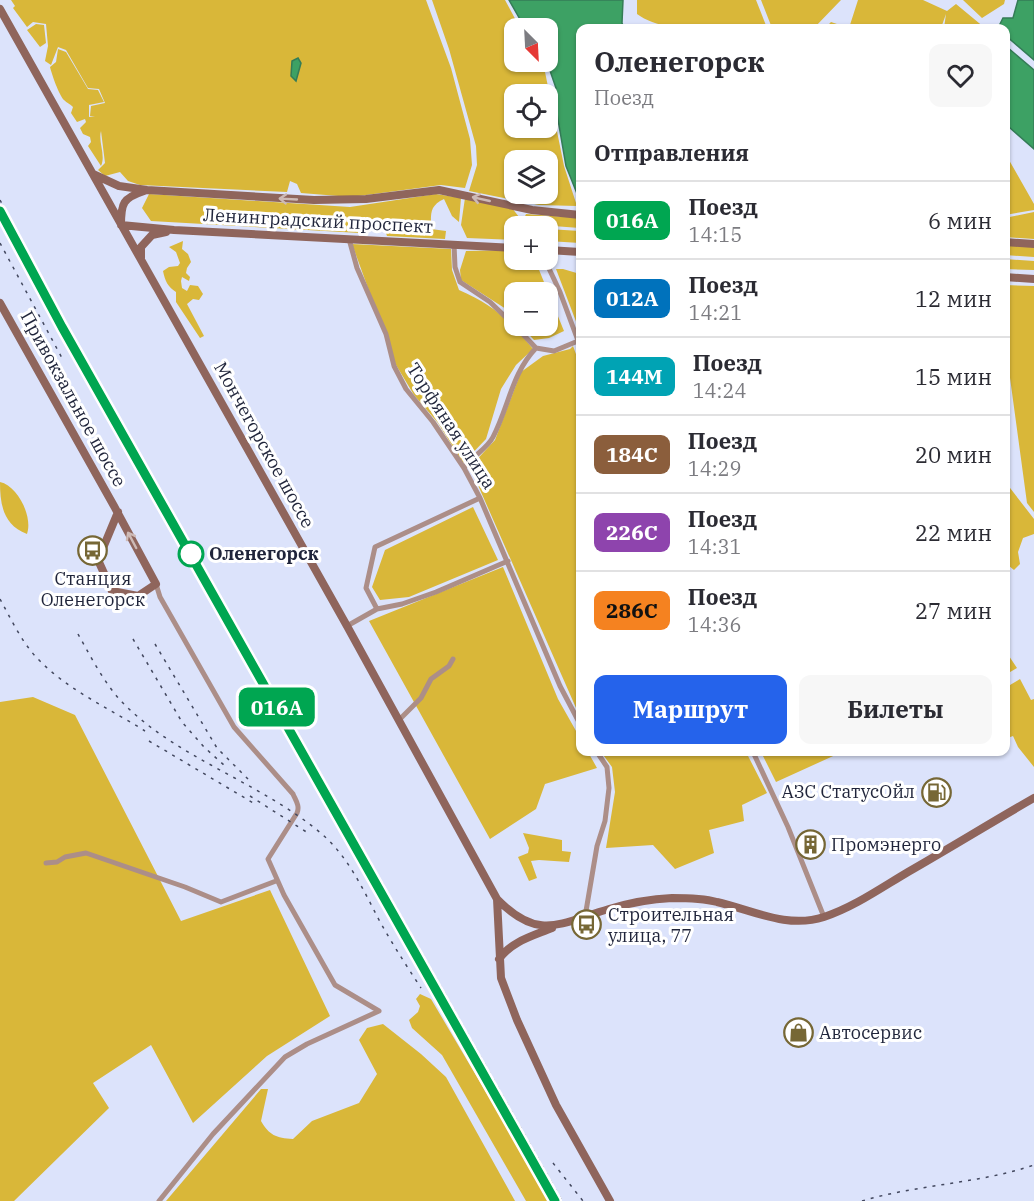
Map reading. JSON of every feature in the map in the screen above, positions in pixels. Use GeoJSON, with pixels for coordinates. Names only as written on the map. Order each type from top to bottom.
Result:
{"type":"FeatureCollection","features":[{"type":"Feature","properties":{"kind":"street","name":"Мончегорское шоссе"},"geometry":{"type":"LineString","coordinates":[[0,9],[497,899]]}},
{"type":"Feature","properties":{"kind":"street","name":"Ленинградский проспект"},"geometry":{"type":"LineString","coordinates":[[93,174],[119,186],[147,190],[328,201],[439,190],[532,210],[576,215]]}},
{"type":"Feature","properties":{"kind":"street"},"geometry":{"type":"LineString","coordinates":[[121,225],[121,208],[128,196],[147,190]]}},
{"type":"Feature","properties":{"kind":"street","name":"Ленинградский проспект"},"geometry":{"type":"LineString","coordinates":[[121,225],[174,230],[504,247]]}},
{"type":"Feature","properties":{"kind":"street"},"geometry":{"type":"LineString","coordinates":[[141,258],[141,247],[152,236],[174,230]]}},
{"type":"Feature","properties":{"kind":"street","name":"Торфяная улица"},"geometry":{"type":"LineString","coordinates":[[349,239],[357,268],[386,334],[394,366],[406,388],[433,422],[464,468],[480,498],[560,686],[576,716]]}},
{"type":"Feature","properties":{"kind":"street"},"geometry":{"type":"LineString","coordinates":[[1010,242],[1034,244]]}},
{"type":"Feature","properties":{"kind":"street"},"geometry":{"type":"LineString","coordinates":[[454,244],[455,267],[460,282],[490,302],[504,315]]}},
{"type":"Feature","properties":{"kind":"street"},"geometry":{"type":"LineString","coordinates":[[558,251],[576,252]]}},
{"type":"Feature","properties":{"kind":"street"},"geometry":{"type":"LineString","coordinates":[[550,270],[576,336]]}},
{"type":"Feature","properties":{"kind":"street"},"geometry":{"type":"LineString","coordinates":[[1010,277],[1034,279]]}},
{"type":"Feature","properties":{"kind":"street","name":"Привокзальное шоссе"},"geometry":{"type":"LineString","coordinates":[[0,303],[118,512],[156,584],[160,597],[234,727],[293,794],[299,809],[268,859],[276,881]]}},
{"type":"Feature","properties":{"kind":"street"},"geometry":{"type":"LineString","coordinates":[[525,336],[536,348],[554,351],[576,345]]}},
{"type":"Feature","properties":{"kind":"street"},"geometry":{"type":"LineString","coordinates":[[464,468],[470,459],[491,440],[516,376],[536,348]]}},
{"type":"Feature","properties":{"kind":"street"},"geometry":{"type":"LineString","coordinates":[[377,609],[366,588],[375,547],[480,498]]}},
{"type":"Feature","properties":{"kind":"street","name":"Привокзальное шоссе"},"geometry":{"type":"LineString","coordinates":[[118,512],[98,560],[112,591],[138,596],[156,584]]}},
{"type":"Feature","properties":{"kind":"street"},"geometry":{"type":"LineString","coordinates":[[346,626],[377,609],[402,604],[436,592],[508,561]]}},
{"type":"Feature","properties":{"kind":"street"},"geometry":{"type":"LineString","coordinates":[[399,720],[421,698],[431,679],[449,666],[453,659]]}},
{"type":"Feature","properties":{"kind":"street"},"geometry":{"type":"LineString","coordinates":[[585,917],[597,846],[605,820],[609,788],[607,767],[600,756]]}},
{"type":"Feature","properties":{"kind":"street"},"geometry":{"type":"LineString","coordinates":[[755,756],[788,827],[824,917]]}},
{"type":"Feature","properties":{"kind":"street"},"geometry":{"type":"LineString","coordinates":[[499,959],[504,952],[520,941],[557,926],[611,908],[669,898],[695,898],[717,902],[786,921],[810,921],[824,917],[873,893],[1034,798]]}},
{"type":"Feature","properties":{"kind":"street"},"geometry":{"type":"LineString","coordinates":[[46,863],[86,853],[185,887],[221,902],[276,881],[335,985],[379,1011],[307,1044],[285,1057],[213,1134],[159,1201]]}},
{"type":"Feature","properties":{"kind":"street"},"geometry":{"type":"LineString","coordinates":[[497,899],[509,912],[524,921],[557,926]]}},
{"type":"Feature","properties":{"kind":"street"},"geometry":{"type":"LineString","coordinates":[[497,899],[501,978],[517,1020],[556,1105],[610,1201]]}},
{"type":"Feature","properties":{"kind":"shaded area"},"geometry":{"type":"Polygon","coordinates":[[[11,0],[426,0],[451,68],[470,139],[472,165],[465,188],[441,185],[351,197],[301,193],[297,184],[290,181],[287,192],[140,185],[128,181],[120,172],[105,176],[98,170],[105,163],[101,131],[103,157],[101,166],[88,146],[91,142],[90,137],[83,134],[80,128],[86,122],[85,119],[77,122],[71,113],[73,107],[62,97],[54,80],[50,67],[56,62],[58,49],[66,52],[88,89],[98,90],[104,102],[89,105],[89,117],[95,116],[90,116],[91,106],[105,103],[99,89],[88,88],[66,50],[58,47],[51,65],[45,61],[48,46],[46,24],[33,22],[27,27],[13,8],[15,6],[11,0]]]}},
{"type":"Feature","properties":{"kind":"shaded area"},"geometry":{"type":"Polygon","coordinates":[[[432,0],[505,0],[515,18],[504,18],[504,72],[545,72],[547,84],[504,84],[504,138],[558,136],[576,206],[534,204],[558,204],[558,150],[504,150],[504,198],[469,191],[477,165],[476,146],[449,49],[432,0]]]}},
{"type":"Feature","properties":{"kind":"shaded area"},"geometry":{"type":"Polygon","coordinates":[[[509,0],[623,0],[622,24],[576,24],[576,191],[566,166],[558,120],[558,84],[555,84],[550,72],[558,72],[558,18],[519,18],[509,0]]]}},
{"type":"Feature","properties":{"kind":"shaded area"},"geometry":{"type":"Polygon","coordinates":[[[637,0],[756,0],[765,24],[659,24],[637,14],[637,0]]]}},
{"type":"Feature","properties":{"kind":"shaded area"},"geometry":{"type":"Polygon","coordinates":[[[761,0],[841,0],[818,24],[770,24],[761,0]]]}},
{"type":"Feature","properties":{"kind":"shaded area"},"geometry":{"type":"Polygon","coordinates":[[[858,0],[923,0],[947,11],[956,4],[980,24],[945,24],[946,14],[942,24],[850,24],[858,0]]]}},
{"type":"Feature","properties":{"kind":"shaded area"},"geometry":{"type":"Polygon","coordinates":[[[963,0],[1005,0],[1004,4],[982,18],[963,0]]]}},
{"type":"Feature","properties":{"kind":"shaded area"},"geometry":{"type":"Polygon","coordinates":[[[1018,0],[1034,0],[1034,60],[1010,39],[1010,24],[1000,24],[1003,18],[1013,18],[1018,0]]]}},
{"type":"Feature","properties":{"kind":"shaded area"},"geometry":{"type":"Polygon","coordinates":[[[36,24],[44,25],[46,43],[40,47],[27,30],[36,24]]]}},
{"type":"Feature","properties":{"kind":"shaded area"},"geometry":{"type":"Polygon","coordinates":[[[1010,50],[1034,70],[1034,149],[1010,128],[1010,50]]]}},
{"type":"Feature","properties":{"kind":"shaded area"},"geometry":{"type":"Polygon","coordinates":[[[298,58],[301,63],[296,81],[291,76],[292,61],[298,58]]]}},
{"type":"Feature","properties":{"kind":"shaded area"},"geometry":{"type":"Polygon","coordinates":[[[1010,162],[1034,204],[1034,210],[1010,214],[1010,162]]]}},
{"type":"Feature","properties":{"kind":"shaded area"},"geometry":{"type":"Polygon","coordinates":[[[149,194],[350,207],[436,194],[461,198],[459,222],[452,216],[444,199],[433,208],[431,229],[446,231],[445,239],[387,236],[382,221],[364,221],[360,233],[151,221],[142,208],[149,194]]]}},
{"type":"Feature","properties":{"kind":"shaded area"},"geometry":{"type":"Polygon","coordinates":[[[465,198],[512,208],[518,216],[504,216],[504,240],[467,238],[461,225],[465,198]]]}},
{"type":"Feature","properties":{"kind":"shaded area"},"geometry":{"type":"Polygon","coordinates":[[[1034,212],[1034,239],[1010,237],[1010,217],[1034,212]]]}},
{"type":"Feature","properties":{"kind":"shaded area"},"geometry":{"type":"Polygon","coordinates":[[[526,214],[553,216],[525,216],[526,214]]]}},
{"type":"Feature","properties":{"kind":"shaded area"},"geometry":{"type":"Polygon","coordinates":[[[558,216],[576,218],[576,228],[558,226],[558,216]]]}},
{"type":"Feature","properties":{"kind":"shaded area"},"geometry":{"type":"Polygon","coordinates":[[[558,230],[576,231],[576,243],[558,242],[558,230]]]}},
{"type":"Feature","properties":{"kind":"shaded area"},"geometry":{"type":"Polygon","coordinates":[[[183,241],[182,249],[188,254],[191,262],[186,273],[190,277],[189,281],[182,277],[182,288],[187,291],[190,285],[198,286],[203,294],[199,300],[193,299],[187,304],[204,336],[200,338],[176,302],[176,292],[167,283],[163,271],[169,267],[178,266],[180,263],[176,252],[169,247],[183,241]]]}},
{"type":"Feature","properties":{"kind":"shaded area"},"geometry":{"type":"Polygon","coordinates":[[[352,244],[451,249],[452,270],[459,290],[482,301],[504,318],[504,336],[521,336],[533,349],[516,365],[501,389],[486,439],[463,463],[438,423],[414,395],[396,365],[352,244]]]}},
{"type":"Feature","properties":{"kind":"shaded area"},"geometry":{"type":"Polygon","coordinates":[[[1010,245],[1034,247],[1034,257],[1010,255],[1010,245]]]}},
{"type":"Feature","properties":{"kind":"shaded area"},"geometry":{"type":"Polygon","coordinates":[[[504,250],[504,270],[539,270],[544,282],[504,282],[504,308],[461,280],[460,270],[466,251],[504,250]]]}},
{"type":"Feature","properties":{"kind":"shaded area"},"geometry":{"type":"Polygon","coordinates":[[[1010,259],[1034,261],[1034,270],[1010,269],[1010,259]]]}},
{"type":"Feature","properties":{"kind":"shaded area"},"geometry":{"type":"Polygon","coordinates":[[[563,269],[576,273],[576,322],[556,270],[563,269]]]}},
{"type":"Feature","properties":{"kind":"shaded area"},"geometry":{"type":"Polygon","coordinates":[[[1010,285],[1034,286],[1034,512],[1027,503],[1010,378],[1010,285]]]}},
{"type":"Feature","properties":{"kind":"shaded area"},"geometry":{"type":"Polygon","coordinates":[[[558,316],[564,331],[558,334],[558,316]]]}},
{"type":"Feature","properties":{"kind":"shaded area"},"geometry":{"type":"Polygon","coordinates":[[[530,336],[553,336],[549,338],[534,340],[530,336]]]}},
{"type":"Feature","properties":{"kind":"shaded area"},"geometry":{"type":"Polygon","coordinates":[[[573,346],[576,354],[576,708],[470,467],[495,440],[521,372],[543,356],[570,349],[573,346]]]}},
{"type":"Feature","properties":{"kind":"shaded area"},"geometry":{"type":"Polygon","coordinates":[[[0,482],[13,489],[22,503],[28,519],[27,534],[13,525],[4,513],[0,482]]]}},
{"type":"Feature","properties":{"kind":"shaded area"},"geometry":{"type":"Polygon","coordinates":[[[1010,488],[1034,519],[1034,534],[1023,538],[1018,552],[1020,564],[1014,570],[1010,567],[1010,488]]]}},
{"type":"Feature","properties":{"kind":"shaded area"},"geometry":{"type":"Polygon","coordinates":[[[473,507],[498,560],[409,597],[380,600],[372,587],[385,550],[473,507]]]}},
{"type":"Feature","properties":{"kind":"shaded area"},"geometry":{"type":"Polygon","coordinates":[[[503,567],[558,699],[576,731],[576,756],[590,756],[597,768],[545,784],[536,809],[490,839],[369,621],[503,567]]]}},
{"type":"Feature","properties":{"kind":"shaded area"},"geometry":{"type":"Polygon","coordinates":[[[1010,658],[1017,668],[1010,672],[1010,658]]]}},
{"type":"Feature","properties":{"kind":"shaded area"},"geometry":{"type":"Polygon","coordinates":[[[1020,679],[1031,700],[1034,699],[1034,767],[1018,747],[1013,736],[1010,737],[1010,685],[1020,679]]]}},
{"type":"Feature","properties":{"kind":"shaded area"},"geometry":{"type":"Polygon","coordinates":[[[33,697],[75,715],[181,921],[270,890],[330,1016],[267,1056],[193,1123],[151,1045],[93,1083],[109,1108],[14,1201],[0,1201],[0,702],[33,697]]]}},
{"type":"Feature","properties":{"kind":"shaded area"},"geometry":{"type":"Polygon","coordinates":[[[604,756],[748,756],[767,793],[742,805],[744,821],[709,830],[714,853],[675,869],[653,845],[606,848],[615,792],[612,767],[604,756]]]}},
{"type":"Feature","properties":{"kind":"shaded area"},"geometry":{"type":"Polygon","coordinates":[[[763,756],[833,756],[776,782],[763,756]]]}},
{"type":"Feature","properties":{"kind":"shaded area"},"geometry":{"type":"Polygon","coordinates":[[[523,833],[562,840],[562,851],[571,852],[569,862],[531,861],[537,878],[529,881],[518,857],[528,853],[529,848],[523,833]]]}},
{"type":"Feature","properties":{"kind":"shaded area"},"geometry":{"type":"Polygon","coordinates":[[[420,994],[431,999],[550,1201],[526,1201],[442,1055],[412,1028],[409,1020],[418,1012],[420,1006],[416,999],[420,994]]]}},
{"type":"Feature","properties":{"kind":"shaded area"},"geometry":{"type":"Polygon","coordinates":[[[383,1024],[446,1077],[515,1201],[166,1201],[261,1089],[268,1089],[261,1121],[270,1133],[287,1139],[293,1139],[312,1121],[359,1103],[377,1074],[359,1040],[367,1028],[383,1024]]]}},
{"type":"Feature","properties":{"kind":"railway"},"geometry":{"type":"LineString","coordinates":[[0,200],[55,304],[562,1201]]}},
{"type":"Feature","properties":{"kind":"railway"},"geometry":{"type":"LineString","coordinates":[[0,243],[62,358]]}},
{"type":"Feature","properties":{"kind":"railway"},"geometry":{"type":"LineString","coordinates":[[0,599],[26,644],[37,658],[61,680],[145,731]]}},
{"type":"Feature","properties":{"kind":"railway"},"geometry":{"type":"LineString","coordinates":[[78,634],[109,687],[144,722],[168,740],[274,800],[332,844],[354,874],[388,936],[421,988]]}},
{"type":"Feature","properties":{"kind":"railway"},"geometry":{"type":"LineString","coordinates":[[133,639],[182,722],[225,766]]}},
{"type":"Feature","properties":{"kind":"railway"},"geometry":{"type":"LineString","coordinates":[[155,644],[217,748],[248,779]]}},
{"type":"Feature","properties":{"kind":"railway"},"geometry":{"type":"LineString","coordinates":[[149,741],[255,804]]}},
{"type":"Feature","properties":{"kind":"railway"},"geometry":{"type":"LineString","coordinates":[[250,796],[308,833]]}},
{"type":"Feature","properties":{"kind":"railway"},"geometry":{"type":"LineString","coordinates":[[553,1163],[583,1201]]}},
{"type":"Feature","properties":{"kind":"railway"},"geometry":{"type":"LineString","coordinates":[[862,1201],[883,1195],[992,1176],[1034,1165]]}},
{"type":"Feature","properties":{"kind":"train","name":"016А"},"geometry":{"type":"LineString","coordinates":[[0,211],[62,327],[555,1201]]}},
{"type":"Feature","properties":{"kind":"place","name":"Станция Оленегорск"},"geometry":{"type":"Point","coordinates":[93,550]}},
{"type":"Feature","properties":{"kind":"place","name":"Оленегорск"},"geometry":{"type":"Point","coordinates":[191,554]}},
{"type":"Feature","properties":{"kind":"place","name":"АЗС СтатусОйл"},"geometry":{"type":"Point","coordinates":[936,792]}},
{"type":"Feature","properties":{"kind":"place","name":"Промэнерго"},"geometry":{"type":"Point","coordinates":[810,845]}},
{"type":"Feature","properties":{"kind":"place","name":"Строительная улица, 77"},"geometry":{"type":"Point","coordinates":[587,925]}},
{"type":"Feature","properties":{"kind":"place","name":"Автосервис"},"geometry":{"type":"Point","coordinates":[798,1033]}}]}
